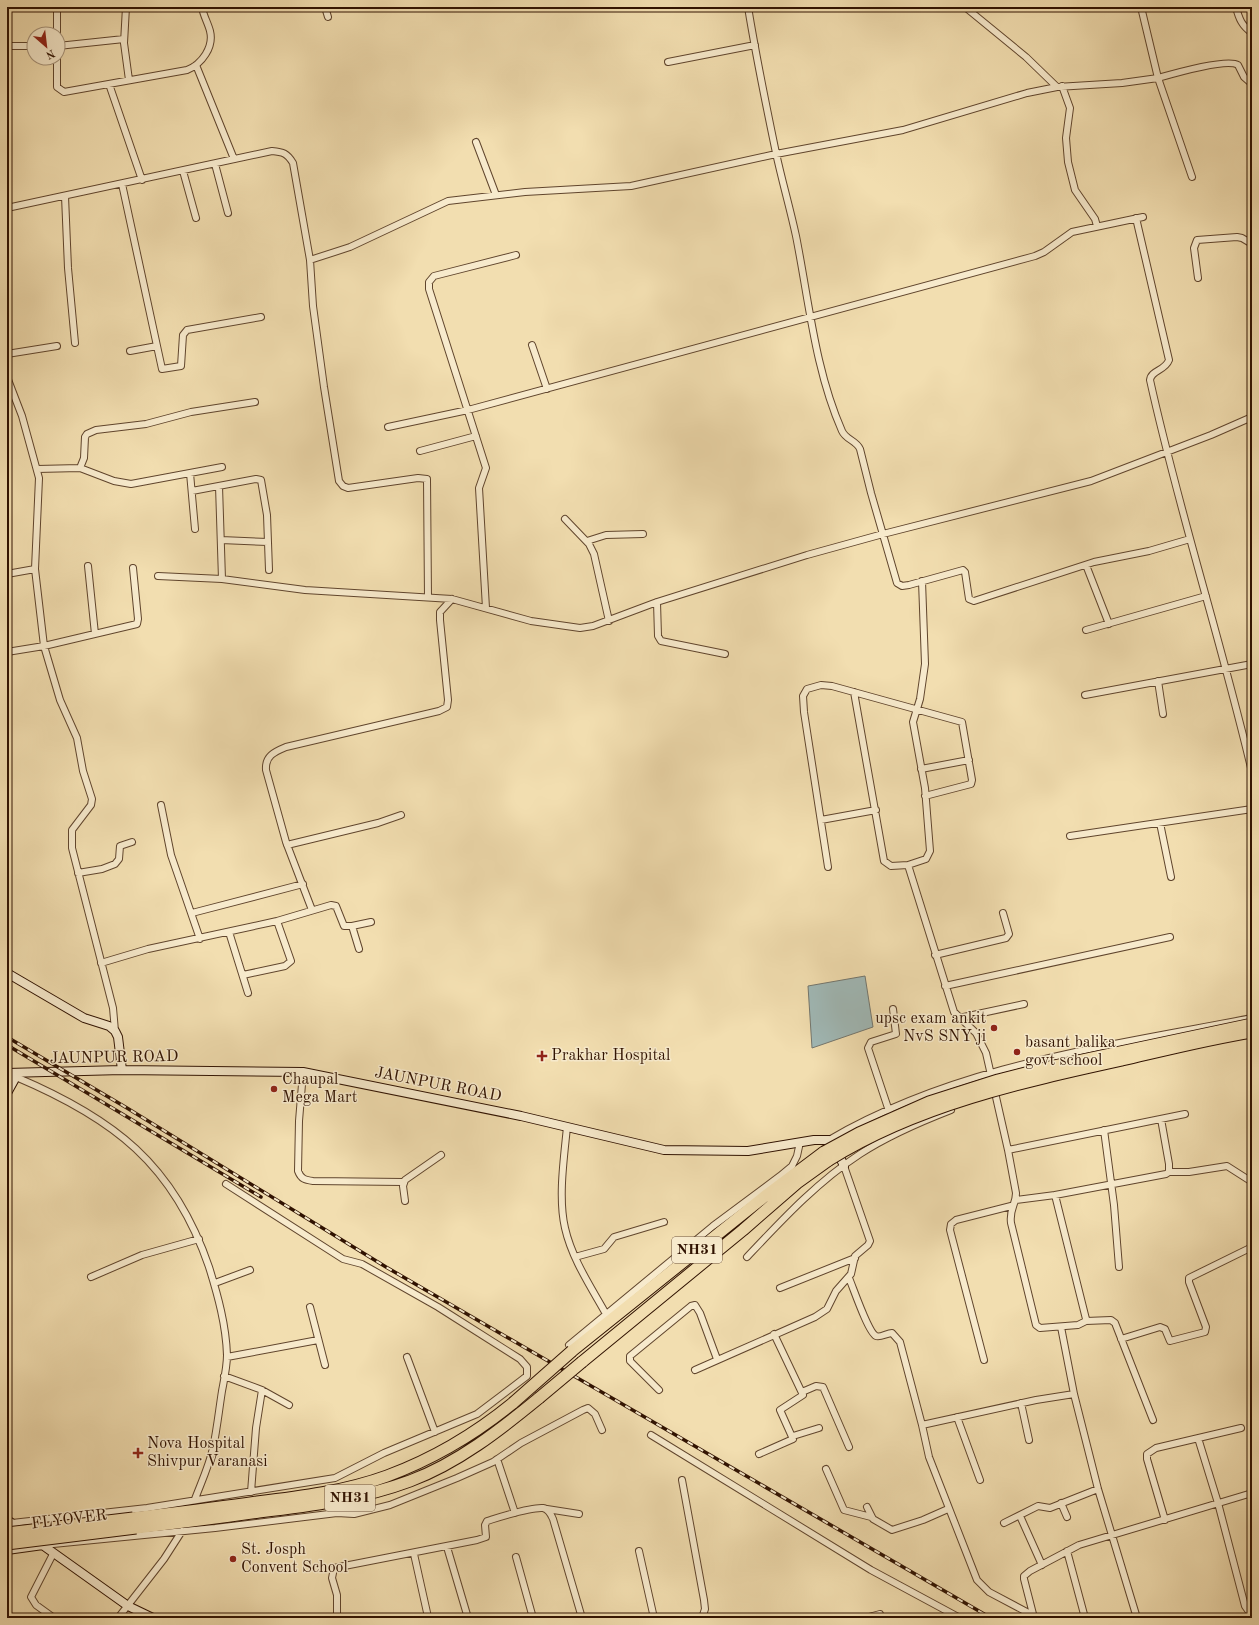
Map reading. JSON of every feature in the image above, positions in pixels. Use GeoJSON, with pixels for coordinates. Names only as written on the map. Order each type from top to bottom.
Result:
{"type":"FeatureCollection","features":[{"type":"Feature","properties":{"kind":"highway","name":"NH31"},"geometry":{"type":"LineString","coordinates":[[134,1523],[339,1489],[386,1476],[447,1449],[474,1433],[513,1403],[570,1348],[764,1197],[827,1156],[898,1115],[929,1102],[998,1080],[1045,1068],[1252,1024]]}},
{"type":"Feature","properties":{"kind":"highway","name":"NH31"},"geometry":{"type":"LineString","coordinates":[[134,1523],[292,1508],[388,1489],[411,1481],[471,1449],[501,1429],[737,1235],[827,1156],[902,1123],[980,1094],[1045,1077],[1252,1032]]}},
{"type":"Feature","properties":{"kind":"highway","name":"FLYOVER"},"geometry":{"type":"LineString","coordinates":[[8,1525],[134,1523]]}},
{"type":"Feature","properties":{"kind":"highway","name":"FLYOVER"},"geometry":{"type":"LineString","coordinates":[[7,1544],[134,1523]]}},
{"type":"Feature","properties":{"kind":"street"},"geometry":{"type":"LineString","coordinates":[[57,7],[57,26]]}},
{"type":"Feature","properties":{"kind":"street"},"geometry":{"type":"LineString","coordinates":[[126,7],[124,39],[129,80]]}},
{"type":"Feature","properties":{"kind":"street"},"geometry":{"type":"LineString","coordinates":[[57,66],[57,87],[60,90],[70,92],[187,70],[196,65],[207,52],[211,39],[202,7]]}},
{"type":"Feature","properties":{"kind":"street"},"geometry":{"type":"LineString","coordinates":[[325,7],[328,17]]}},
{"type":"Feature","properties":{"kind":"street"},"geometry":{"type":"LineString","coordinates":[[748,7],[776,154],[796,236],[810,316],[826,385],[844,436],[854,441],[860,449],[897,583],[902,586],[963,570],[965,572],[969,599],[974,601],[1086,565],[1150,551],[1190,539]]}},
{"type":"Feature","properties":{"kind":"street"},"geometry":{"type":"LineString","coordinates":[[965,7],[1060,87],[1070,108],[1066,138],[1069,168],[1075,190],[1083,199],[1097,226]]}},
{"type":"Feature","properties":{"kind":"street"},"geometry":{"type":"LineString","coordinates":[[1141,7],[1158,78],[1192,177]]}},
{"type":"Feature","properties":{"kind":"street"},"geometry":{"type":"LineString","coordinates":[[1236,7],[1242,24],[1252,33]]}},
{"type":"Feature","properties":{"kind":"street"},"geometry":{"type":"LineString","coordinates":[[66,45],[124,39]]}},
{"type":"Feature","properties":{"kind":"street"},"geometry":{"type":"LineString","coordinates":[[668,62],[755,45]]}},
{"type":"Feature","properties":{"kind":"street"},"geometry":{"type":"LineString","coordinates":[[7,46],[26,46]]}},
{"type":"Feature","properties":{"kind":"street"},"geometry":{"type":"LineString","coordinates":[[310,260],[350,247],[448,201],[496,195],[631,186],[776,154],[903,130],[1027,93],[1060,87],[1122,84],[1158,78],[1203,66],[1232,63],[1238,65],[1244,77],[1252,84]]}},
{"type":"Feature","properties":{"kind":"street"},"geometry":{"type":"LineString","coordinates":[[196,65],[234,159]]}},
{"type":"Feature","properties":{"kind":"street"},"geometry":{"type":"LineString","coordinates":[[109,84],[142,180]]}},
{"type":"Feature","properties":{"kind":"street"},"geometry":{"type":"LineString","coordinates":[[476,142],[496,195]]}},
{"type":"Feature","properties":{"kind":"street"},"geometry":{"type":"LineString","coordinates":[[7,208],[272,151],[288,154],[293,163],[310,260],[313,306],[339,481],[343,486],[357,488],[418,478],[427,479],[428,596]]}},
{"type":"Feature","properties":{"kind":"street"},"geometry":{"type":"LineString","coordinates":[[215,164],[228,213]]}},
{"type":"Feature","properties":{"kind":"street"},"geometry":{"type":"LineString","coordinates":[[183,171],[196,218]]}},
{"type":"Feature","properties":{"kind":"street"},"geometry":{"type":"LineString","coordinates":[[122,184],[162,369],[178,368],[182,364],[183,335],[187,330],[261,317]]}},
{"type":"Feature","properties":{"kind":"street"},"geometry":{"type":"LineString","coordinates":[[65,196],[68,268],[75,343]]}},
{"type":"Feature","properties":{"kind":"street"},"geometry":{"type":"LineString","coordinates":[[388,427],[468,410],[1035,256],[1044,252],[1072,232],[1139,218],[1169,360],[1164,368],[1152,374],[1150,380],[1166,452],[1226,668],[1252,772]]}},
{"type":"Feature","properties":{"kind":"street"},"geometry":{"type":"LineString","coordinates":[[1198,278],[1194,248],[1197,240],[1237,237],[1242,238],[1252,244]]}},
{"type":"Feature","properties":{"kind":"street"},"geometry":{"type":"LineString","coordinates":[[486,608],[479,488],[486,468],[428,282],[434,276],[516,255]]}},
{"type":"Feature","properties":{"kind":"street"},"geometry":{"type":"LineString","coordinates":[[532,345],[547,389]]}},
{"type":"Feature","properties":{"kind":"street"},"geometry":{"type":"LineString","coordinates":[[7,354],[57,346]]}},
{"type":"Feature","properties":{"kind":"street"},"geometry":{"type":"LineString","coordinates":[[130,351],[157,346]]}},
{"type":"Feature","properties":{"kind":"street"},"geometry":{"type":"LineString","coordinates":[[7,377],[22,416],[39,478],[35,569],[44,646],[60,700],[77,738],[83,771],[92,799],[91,805],[72,830],[70,835],[78,873],[113,1008],[115,1031],[118,1037],[122,1070]]}},
{"type":"Feature","properties":{"kind":"street"},"geometry":{"type":"LineString","coordinates":[[80,468],[84,458],[85,437],[92,431],[150,423],[191,412],[255,402]]}},
{"type":"Feature","properties":{"kind":"street"},"geometry":{"type":"LineString","coordinates":[[158,576],[222,579],[305,590],[428,596],[452,599],[531,621],[580,628],[609,621],[657,602],[807,555],[1091,481],[1211,436],[1252,417]]}},
{"type":"Feature","properties":{"kind":"street"},"geometry":{"type":"LineString","coordinates":[[420,451],[476,436]]}},
{"type":"Feature","properties":{"kind":"street"},"geometry":{"type":"LineString","coordinates":[[37,470],[80,468],[118,482],[131,484],[222,467]]}},
{"type":"Feature","properties":{"kind":"street"},"geometry":{"type":"LineString","coordinates":[[190,473],[195,528]]}},
{"type":"Feature","properties":{"kind":"street"},"geometry":{"type":"LineString","coordinates":[[192,491],[256,479],[261,480],[267,515],[269,570]]}},
{"type":"Feature","properties":{"kind":"street"},"geometry":{"type":"LineString","coordinates":[[219,486],[222,579]]}},
{"type":"Feature","properties":{"kind":"street"},"geometry":{"type":"LineString","coordinates":[[565,519],[586,541],[594,554],[609,621]]}},
{"type":"Feature","properties":{"kind":"street"},"geometry":{"type":"LineString","coordinates":[[586,541],[613,535],[643,534]]}},
{"type":"Feature","properties":{"kind":"street"},"geometry":{"type":"LineString","coordinates":[[220,540],[268,542]]}},
{"type":"Feature","properties":{"kind":"street"},"geometry":{"type":"LineString","coordinates":[[1086,565],[1109,624]]}},
{"type":"Feature","properties":{"kind":"street"},"geometry":{"type":"LineString","coordinates":[[88,566],[95,634]]}},
{"type":"Feature","properties":{"kind":"street"},"geometry":{"type":"LineString","coordinates":[[7,652],[44,646],[135,626],[138,622],[133,568]]}},
{"type":"Feature","properties":{"kind":"street"},"geometry":{"type":"LineString","coordinates":[[7,574],[35,569]]}},
{"type":"Feature","properties":{"kind":"street"},"geometry":{"type":"LineString","coordinates":[[854,692],[884,861],[891,866],[908,865],[926,859],[929,856],[930,851],[925,796],[913,722],[920,699],[925,664],[922,581]]}},
{"type":"Feature","properties":{"kind":"street"},"geometry":{"type":"LineString","coordinates":[[1086,630],[1206,596]]}},
{"type":"Feature","properties":{"kind":"street"},"geometry":{"type":"LineString","coordinates":[[312,910],[288,845],[265,763],[269,756],[286,747],[439,711],[447,707],[448,700],[440,612],[452,599]]}},
{"type":"Feature","properties":{"kind":"street"},"geometry":{"type":"LineString","coordinates":[[657,602],[658,636],[661,641],[724,654]]}},
{"type":"Feature","properties":{"kind":"street"},"geometry":{"type":"LineString","coordinates":[[1085,695],[1252,664]]}},
{"type":"Feature","properties":{"kind":"street"},"geometry":{"type":"LineString","coordinates":[[1158,681],[1163,714]]}},
{"type":"Feature","properties":{"kind":"street"},"geometry":{"type":"LineString","coordinates":[[828,867],[804,712],[803,696],[807,689],[821,685],[832,686],[962,722],[969,760],[971,784],[925,796]]}},
{"type":"Feature","properties":{"kind":"street"},"geometry":{"type":"LineString","coordinates":[[921,768],[969,760]]}},
{"type":"Feature","properties":{"kind":"street"},"geometry":{"type":"LineString","coordinates":[[161,805],[171,855],[200,939]]}},
{"type":"Feature","properties":{"kind":"street"},"geometry":{"type":"LineString","coordinates":[[1070,836],[1252,809]]}},
{"type":"Feature","properties":{"kind":"street"},"geometry":{"type":"LineString","coordinates":[[821,820],[876,810]]}},
{"type":"Feature","properties":{"kind":"street"},"geometry":{"type":"LineString","coordinates":[[288,845],[378,823],[401,815]]}},
{"type":"Feature","properties":{"kind":"street"},"geometry":{"type":"LineString","coordinates":[[1160,823],[1171,877]]}},
{"type":"Feature","properties":{"kind":"street"},"geometry":{"type":"LineString","coordinates":[[78,873],[110,867],[119,858],[120,846],[132,842]]}},
{"type":"Feature","properties":{"kind":"street"},"geometry":{"type":"LineString","coordinates":[[908,865],[954,1012],[972,1028],[981,1041],[990,1073],[1008,1150],[1016,1200],[1012,1206],[1011,1223],[1036,1325],[1040,1328],[1061,1327],[1078,1325],[1086,1321],[1113,1321],[1153,1420]]}},
{"type":"Feature","properties":{"kind":"street"},"geometry":{"type":"LineString","coordinates":[[192,913],[303,884]]}},
{"type":"Feature","properties":{"kind":"street"},"geometry":{"type":"LineString","coordinates":[[101,963],[148,949],[200,939],[334,905],[344,926],[371,922]]}},
{"type":"Feature","properties":{"kind":"street"},"geometry":{"type":"LineString","coordinates":[[935,955],[1006,938],[1009,934],[1003,913]]}},
{"type":"Feature","properties":{"kind":"street"},"geometry":{"type":"LineString","coordinates":[[244,974],[285,966],[291,961],[277,920]]}},
{"type":"Feature","properties":{"kind":"street"},"geometry":{"type":"LineString","coordinates":[[352,926],[359,949]]}},
{"type":"Feature","properties":{"kind":"street"},"geometry":{"type":"LineString","coordinates":[[229,932],[244,974],[248,993]]}},
{"type":"Feature","properties":{"kind":"street"},"geometry":{"type":"LineString","coordinates":[[945,986],[1170,937]]}},
{"type":"Feature","properties":{"kind":"street"},"geometry":{"type":"LineString","coordinates":[[7,973],[84,1018],[109,1026],[115,1031]]}},
{"type":"Feature","properties":{"kind":"street"},"geometry":{"type":"LineString","coordinates":[[959,1018],[1024,1004]]}},
{"type":"Feature","properties":{"kind":"street"},"geometry":{"type":"LineString","coordinates":[[889,1111],[869,1045],[896,1034],[893,1009]]}},
{"type":"Feature","properties":{"kind":"street"},"geometry":{"type":"LineString","coordinates":[[694,1370],[823,1313],[839,1287],[849,1278],[858,1252],[868,1245],[870,1241],[844,1166],[834,1144],[829,1140],[935,1091],[990,1073],[1038,1061],[1252,1018]]}},
{"type":"Feature","properties":{"kind":"street"},"geometry":{"type":"LineString","coordinates":[[747,1257],[813,1190],[844,1166],[881,1141],[913,1125],[995,1094],[1044,1081],[1252,1037]]}},
{"type":"Feature","properties":{"kind":"street","name":"JAUNPUR ROAD"},"geometry":{"type":"LineString","coordinates":[[7,1073],[17,1075],[122,1070],[303,1072],[567,1127],[664,1150],[748,1151],[822,1139],[829,1140]]}},
{"type":"Feature","properties":{"kind":"street"},"geometry":{"type":"LineString","coordinates":[[303,1072],[299,1121],[298,1171],[300,1176],[305,1180],[403,1182],[441,1155]]}},
{"type":"Feature","properties":{"kind":"street"},"geometry":{"type":"LineString","coordinates":[[7,1093],[17,1075],[96,1117],[135,1147],[166,1182],[182,1207],[199,1239],[218,1295],[227,1357],[212,1448],[195,1499]]}},
{"type":"Feature","properties":{"kind":"street"},"geometry":{"type":"LineString","coordinates":[[1008,1150],[1186,1114]]}},
{"type":"Feature","properties":{"kind":"street"},"geometry":{"type":"LineString","coordinates":[[1161,1119],[1169,1172]]}},
{"type":"Feature","properties":{"kind":"street"},"geometry":{"type":"LineString","coordinates":[[567,1127],[562,1208],[565,1228],[575,1257],[606,1314]]}},
{"type":"Feature","properties":{"kind":"street"},"geometry":{"type":"LineString","coordinates":[[1104,1130],[1114,1205],[1119,1266]]}},
{"type":"Feature","properties":{"kind":"street"},"geometry":{"type":"LineString","coordinates":[[570,1348],[606,1314],[713,1226],[792,1166],[797,1156],[800,1142]]}},
{"type":"Feature","properties":{"kind":"street"},"geometry":{"type":"LineString","coordinates":[[1016,1200],[1055,1195],[1162,1175],[1169,1172],[1189,1172],[1226,1166],[1252,1182]]}},
{"type":"Feature","properties":{"kind":"street"},"geometry":{"type":"LineString","coordinates":[[403,1182],[405,1201]]}},
{"type":"Feature","properties":{"kind":"street"},"geometry":{"type":"LineString","coordinates":[[8,1525],[147,1508],[195,1499],[251,1492],[335,1478],[384,1453],[477,1414],[522,1381],[528,1371],[524,1362],[438,1307],[362,1264],[344,1259],[226,1184]]}},
{"type":"Feature","properties":{"kind":"street"},"geometry":{"type":"LineString","coordinates":[[1055,1195],[1086,1321]]}},
{"type":"Feature","properties":{"kind":"street"},"geometry":{"type":"LineString","coordinates":[[984,1360],[950,1230],[951,1224],[956,1220],[1012,1206]]}},
{"type":"Feature","properties":{"kind":"street"},"geometry":{"type":"LineString","coordinates":[[575,1257],[604,1250],[614,1237],[664,1222]]}},
{"type":"Feature","properties":{"kind":"street"},"geometry":{"type":"LineString","coordinates":[[91,1277],[142,1255],[199,1239]]}},
{"type":"Feature","properties":{"kind":"street"},"geometry":{"type":"LineString","coordinates":[[1120,1339],[1160,1327],[1165,1330],[1170,1341],[1205,1332],[1206,1327],[1189,1282],[1189,1278],[1252,1248]]}},
{"type":"Feature","properties":{"kind":"street"},"geometry":{"type":"LineString","coordinates":[[780,1288],[855,1258]]}},
{"type":"Feature","properties":{"kind":"street"},"geometry":{"type":"LineString","coordinates":[[215,1283],[250,1270]]}},
{"type":"Feature","properties":{"kind":"street"},"geometry":{"type":"LineString","coordinates":[[849,1278],[863,1314],[874,1334],[879,1336],[892,1333],[900,1342],[922,1425],[929,1458],[977,1580],[989,1592],[1036,1616]]}},
{"type":"Feature","properties":{"kind":"street"},"geometry":{"type":"LineString","coordinates":[[659,1390],[630,1361],[630,1356],[691,1306],[695,1305],[700,1313],[717,1359]]}},
{"type":"Feature","properties":{"kind":"street"},"geometry":{"type":"LineString","coordinates":[[310,1307],[325,1365]]}},
{"type":"Feature","properties":{"kind":"street"},"geometry":{"type":"LineString","coordinates":[[1061,1327],[1074,1394],[1098,1489],[1137,1618]]}},
{"type":"Feature","properties":{"kind":"street"},"geometry":{"type":"LineString","coordinates":[[774,1334],[802,1392],[802,1397],[780,1410],[793,1436]]}},
{"type":"Feature","properties":{"kind":"street"},"geometry":{"type":"LineString","coordinates":[[227,1357],[318,1340]]}},
{"type":"Feature","properties":{"kind":"street"},"geometry":{"type":"LineString","coordinates":[[407,1357],[435,1432]]}},
{"type":"Feature","properties":{"kind":"street"},"geometry":{"type":"LineString","coordinates":[[224,1376],[262,1390],[289,1405]]}},
{"type":"Feature","properties":{"kind":"street"},"geometry":{"type":"LineString","coordinates":[[802,1392],[816,1386],[823,1387],[849,1447]]}},
{"type":"Feature","properties":{"kind":"street"},"geometry":{"type":"LineString","coordinates":[[251,1492],[256,1428],[262,1390]]}},
{"type":"Feature","properties":{"kind":"street"},"geometry":{"type":"LineString","coordinates":[[922,1425],[1021,1403],[1074,1394]]}},
{"type":"Feature","properties":{"kind":"street"},"geometry":{"type":"LineString","coordinates":[[1021,1403],[1029,1440]]}},
{"type":"Feature","properties":{"kind":"street"},"geometry":{"type":"LineString","coordinates":[[7,1550],[337,1512],[354,1514],[390,1505],[497,1459],[522,1443],[588,1408],[595,1414],[602,1430]]}},
{"type":"Feature","properties":{"kind":"street"},"geometry":{"type":"LineString","coordinates":[[957,1417],[980,1480]]}},
{"type":"Feature","properties":{"kind":"street"},"geometry":{"type":"LineString","coordinates":[[759,1454],[791,1441],[793,1436],[818,1428]]}},
{"type":"Feature","properties":{"kind":"street"},"geometry":{"type":"LineString","coordinates":[[1165,1520],[1147,1459],[1147,1454],[1156,1448],[1240,1428]]}},
{"type":"Feature","properties":{"kind":"street"},"geometry":{"type":"LineString","coordinates":[[651,1435],[871,1570],[960,1618]]}},
{"type":"Feature","properties":{"kind":"street"},"geometry":{"type":"LineString","coordinates":[[1198,1438],[1218,1503],[1245,1606],[1252,1616]]}},
{"type":"Feature","properties":{"kind":"street"},"geometry":{"type":"LineString","coordinates":[[497,1459],[515,1513]]}},
{"type":"Feature","properties":{"kind":"street"},"geometry":{"type":"LineString","coordinates":[[826,1469],[844,1510],[871,1517],[892,1530],[923,1520],[948,1509]]}},
{"type":"Feature","properties":{"kind":"street"},"geometry":{"type":"LineString","coordinates":[[682,1480],[704,1600],[705,1609],[702,1618]]}},
{"type":"Feature","properties":{"kind":"street"},"geometry":{"type":"LineString","coordinates":[[1004,1523],[1038,1506],[1047,1508],[1098,1489]]}},
{"type":"Feature","properties":{"kind":"street"},"geometry":{"type":"LineString","coordinates":[[1036,1616],[1024,1576],[1042,1565],[1079,1545],[1252,1493]]}},
{"type":"Feature","properties":{"kind":"street"},"geometry":{"type":"LineString","coordinates":[[1061,1503],[1067,1517]]}},
{"type":"Feature","properties":{"kind":"street"},"geometry":{"type":"LineString","coordinates":[[867,1507],[871,1517]]}},
{"type":"Feature","properties":{"kind":"street"},"geometry":{"type":"LineString","coordinates":[[337,1618],[337,1595],[332,1578],[334,1568],[414,1554],[486,1537],[485,1525],[487,1521],[515,1513],[543,1508],[546,1510],[580,1514]]}},
{"type":"Feature","properties":{"kind":"street"},"geometry":{"type":"LineString","coordinates":[[546,1510],[550,1512],[553,1520],[582,1618]]}},
{"type":"Feature","properties":{"kind":"street"},"geometry":{"type":"LineString","coordinates":[[1020,1516],[1042,1565]]}},
{"type":"Feature","properties":{"kind":"street"},"geometry":{"type":"LineString","coordinates":[[8,1525],[43,1545],[128,1606],[153,1618]]}},
{"type":"Feature","properties":{"kind":"street"},"geometry":{"type":"LineString","coordinates":[[118,1618],[164,1560],[182,1531]]}},
{"type":"Feature","properties":{"kind":"street"},"geometry":{"type":"LineString","coordinates":[[447,1547],[468,1618]]}},
{"type":"Feature","properties":{"kind":"street"},"geometry":{"type":"LineString","coordinates":[[639,1551],[654,1618]]}},
{"type":"Feature","properties":{"kind":"street"},"geometry":{"type":"LineString","coordinates":[[1067,1551],[1085,1618]]}},
{"type":"Feature","properties":{"kind":"street"},"geometry":{"type":"LineString","coordinates":[[54,1554],[31,1597],[36,1605],[54,1618]]}},
{"type":"Feature","properties":{"kind":"street"},"geometry":{"type":"LineString","coordinates":[[414,1554],[428,1618]]}},
{"type":"Feature","properties":{"kind":"street"},"geometry":{"type":"LineString","coordinates":[[516,1557],[533,1618]]}},
{"type":"Feature","properties":{"kind":"street"},"geometry":{"type":"LineString","coordinates":[[865,1618],[880,1614]]}},
{"type":"Feature","properties":{"kind":"water"},"geometry":{"type":"Polygon","coordinates":[[[865,976],[873,1027],[812,1048],[808,986],[865,976]]]}},
{"type":"Feature","properties":{"kind":"railway"},"geometry":{"type":"LineString","coordinates":[[7,1037],[127,1108],[386,1267],[991,1618]]}},
{"type":"Feature","properties":{"kind":"railway"},"geometry":{"type":"LineString","coordinates":[[7,1045],[261,1197]]}},
{"type":"Feature","properties":{"kind":"place","name":"upsc exam ankit NvS SNY ji"},"geometry":{"type":"Point","coordinates":[994,1028]}},
{"type":"Feature","properties":{"kind":"place","name":"basant balika govt school"},"geometry":{"type":"Point","coordinates":[1017,1052]}},
{"type":"Feature","properties":{"kind":"place","name":"Prakhar Hospital"},"geometry":{"type":"Point","coordinates":[542,1056]}},
{"type":"Feature","properties":{"kind":"place","name":"Chaupal Mega Mart"},"geometry":{"type":"Point","coordinates":[274,1089]}},
{"type":"Feature","properties":{"kind":"place","name":"Nova Hospital Shivpur Varanasi"},"geometry":{"type":"Point","coordinates":[138,1453]}},
{"type":"Feature","properties":{"kind":"place","name":"St. Josph Convent School"},"geometry":{"type":"Point","coordinates":[233,1559]}}]}
